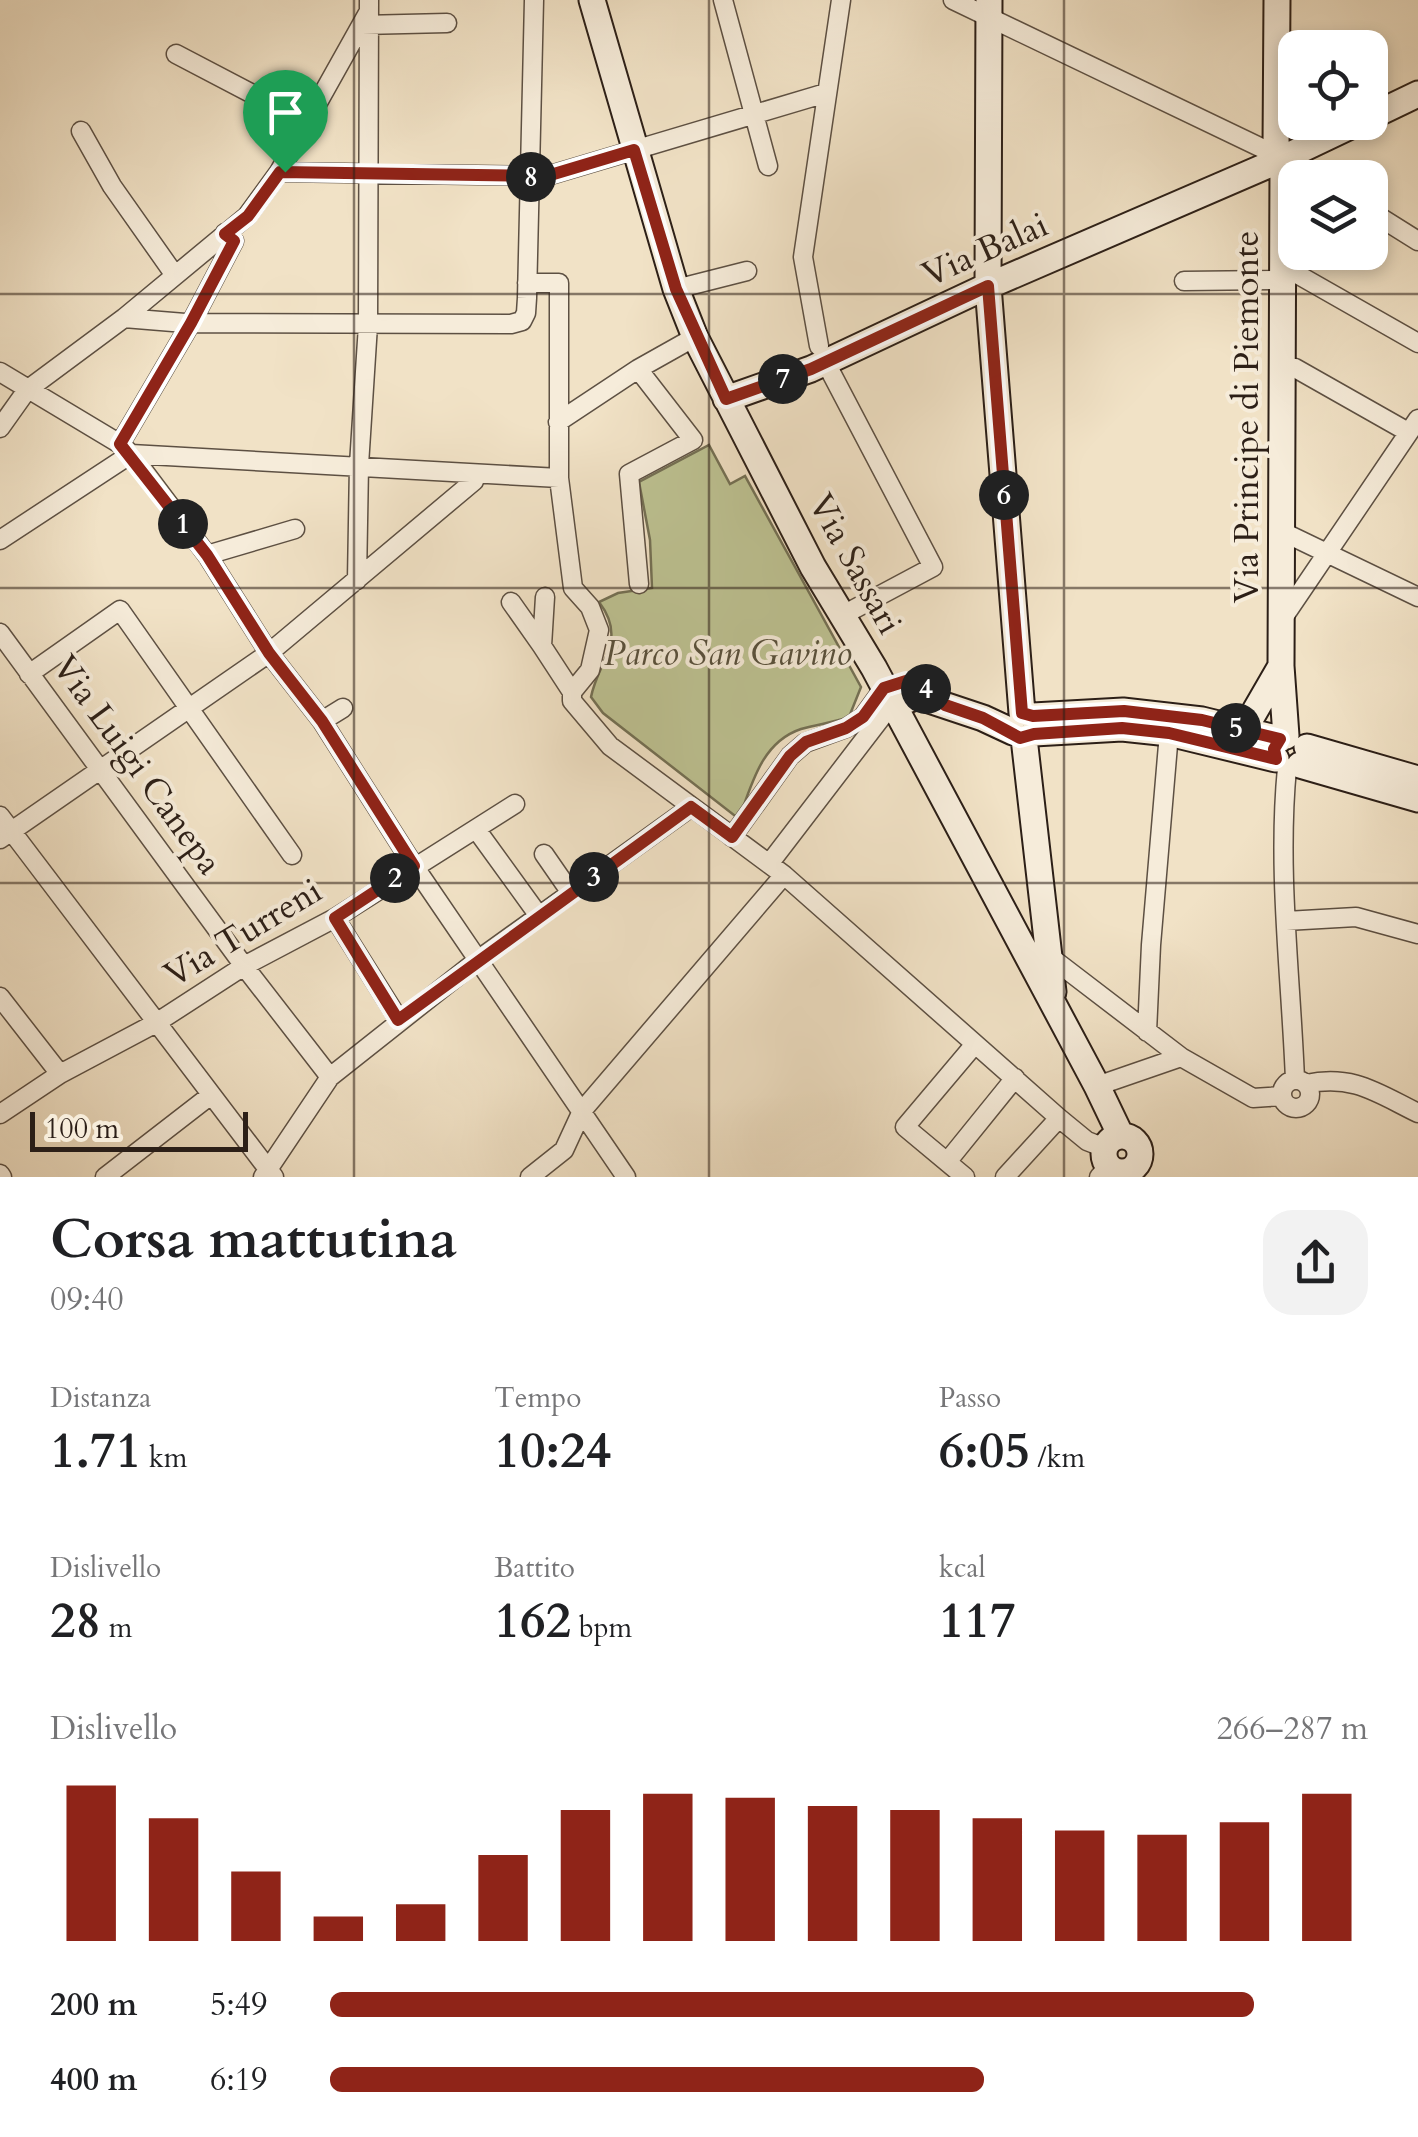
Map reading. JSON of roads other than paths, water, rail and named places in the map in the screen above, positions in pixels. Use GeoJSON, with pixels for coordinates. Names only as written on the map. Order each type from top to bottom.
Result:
{"type":"FeatureCollection","features":[{"type":"Feature","properties":{"kind":"street"},"geometry":{"type":"LineString","coordinates":[[124,318],[191,323],[522,322],[526,313],[534,0]]}},
{"type":"Feature","properties":{"kind":"street","name":"Via Sassari"},"geometry":{"type":"LineString","coordinates":[[592,0],[676,289],[695,337],[813,567],[843,615],[1010,924],[1040,960]]}},
{"type":"Feature","properties":{"kind":"street"},"geometry":{"type":"LineString","coordinates":[[723,0],[768,166]]}},
{"type":"Feature","properties":{"kind":"street"},"geometry":{"type":"LineString","coordinates":[[841,0],[803,257],[822,354],[933,567],[843,615]]}},
{"type":"Feature","properties":{"kind":"street"},"geometry":{"type":"LineString","coordinates":[[953,0],[990,9],[1285,160]]}},
{"type":"Feature","properties":{"kind":"street","name":"Via Principe di Piemonte"},"geometry":{"type":"LineString","coordinates":[[1277,0],[1287,160]]}},
{"type":"Feature","properties":{"kind":"street"},"geometry":{"type":"LineString","coordinates":[[990,9],[988,286],[1023,725],[1041,891],[1040,960],[1054,1007],[1097,1086],[1124,1163]]}},
{"type":"Feature","properties":{"kind":"street"},"geometry":{"type":"LineString","coordinates":[[369,12],[447,24]]}},
{"type":"Feature","properties":{"kind":"street"},"geometry":{"type":"LineString","coordinates":[[0,428],[27,390],[124,318],[248,216],[280,172],[369,12]]}},
{"type":"Feature","properties":{"kind":"street"},"geometry":{"type":"LineString","coordinates":[[357,580],[368,324],[369,12]]}},
{"type":"Feature","properties":{"kind":"street"},"geometry":{"type":"LineString","coordinates":[[176,54],[306,122]]}},
{"type":"Feature","properties":{"kind":"street"},"geometry":{"type":"LineString","coordinates":[[280,172],[547,176],[826,92]]}},
{"type":"Feature","properties":{"kind":"street"},"geometry":{"type":"LineString","coordinates":[[1388,108],[1418,94]]}},
{"type":"Feature","properties":{"kind":"street"},"geometry":{"type":"LineString","coordinates":[[81,132],[112,186],[174,274]]}},
{"type":"Feature","properties":{"kind":"street","name":"Via Balai"},"geometry":{"type":"LineString","coordinates":[[1289,160],[1326,140]]}},
{"type":"Feature","properties":{"kind":"street","name":"Via Balai"},"geometry":{"type":"LineString","coordinates":[[726,399],[822,354],[1278,165]]}},
{"type":"Feature","properties":{"kind":"street"},"geometry":{"type":"LineString","coordinates":[[1388,223],[1418,241]]}},
{"type":"Feature","properties":{"kind":"street"},"geometry":{"type":"LineString","coordinates":[[0,540],[126,449],[234,241],[225,234]]}},
{"type":"Feature","properties":{"kind":"street"},"geometry":{"type":"LineString","coordinates":[[676,289],[747,271]]}},
{"type":"Feature","properties":{"kind":"street"},"geometry":{"type":"LineString","coordinates":[[1184,281],[1281,272],[1418,344]]}},
{"type":"Feature","properties":{"kind":"street","name":"Via Principe di Piemonte"},"geometry":{"type":"LineString","coordinates":[[1281,272],[1281,666],[1289,752],[1284,804],[1286,921],[1300,1082]]}},
{"type":"Feature","properties":{"kind":"street"},"geometry":{"type":"LineString","coordinates":[[527,283],[559,283],[559,478],[573,588],[590,607],[599,630],[590,670],[572,692]]}},
{"type":"Feature","properties":{"kind":"street"},"geometry":{"type":"LineString","coordinates":[[558,422],[638,368],[695,337]]}},
{"type":"Feature","properties":{"kind":"street"},"geometry":{"type":"LineString","coordinates":[[1281,622],[1413,426],[1294,368],[1282,367]]}},
{"type":"Feature","properties":{"kind":"street"},"geometry":{"type":"LineString","coordinates":[[638,368],[692,440],[629,474],[640,584]]}},
{"type":"Feature","properties":{"kind":"street"},"geometry":{"type":"LineString","coordinates":[[0,372],[126,449],[207,555],[269,653],[322,721],[414,866],[626,1177]]}},
{"type":"Feature","properties":{"kind":"street"},"geometry":{"type":"LineString","coordinates":[[126,449],[559,478]]}},
{"type":"Feature","properties":{"kind":"street"},"geometry":{"type":"LineString","coordinates":[[6,835],[269,653],[474,481],[476,474]]}},
{"type":"Feature","properties":{"kind":"street"},"geometry":{"type":"LineString","coordinates":[[207,555],[295,529]]}},
{"type":"Feature","properties":{"kind":"street"},"geometry":{"type":"LineString","coordinates":[[1283,532],[1418,598]]}},
{"type":"Feature","properties":{"kind":"street"},"geometry":{"type":"LineString","coordinates":[[542,646],[545,596]]}},
{"type":"Feature","properties":{"kind":"street"},"geometry":{"type":"LineString","coordinates":[[510,602],[572,692],[572,701],[610,746],[776,869],[1059,1118],[1088,1142],[1124,1163]]}},
{"type":"Feature","properties":{"kind":"street"},"geometry":{"type":"LineString","coordinates":[[30,674],[120,610],[292,855]]}},
{"type":"Feature","properties":{"kind":"street","name":"Via Luigi Canepa"},"geometry":{"type":"LineString","coordinates":[[0,633],[330,1077]]}},
{"type":"Feature","properties":{"kind":"street"},"geometry":{"type":"LineString","coordinates":[[1244,730],[1281,666]]}},
{"type":"Feature","properties":{"kind":"street"},"geometry":{"type":"LineString","coordinates":[[732,837],[790,756],[806,742],[846,728],[906,681],[919,683],[945,705],[983,718],[1023,725],[1169,733],[1289,752],[1418,779]]}},
{"type":"Feature","properties":{"kind":"street"},"geometry":{"type":"LineString","coordinates":[[564,1150],[582,1110],[776,869],[882,712],[888,697]]}},
{"type":"Feature","properties":{"kind":"street"},"geometry":{"type":"LineString","coordinates":[[322,721],[342,708]]}},
{"type":"Feature","properties":{"kind":"street"},"geometry":{"type":"LineString","coordinates":[[1023,725],[1124,711],[1202,720],[1244,730],[1289,752],[1418,799]]}},
{"type":"Feature","properties":{"kind":"street"},"geometry":{"type":"LineString","coordinates":[[1148,1032],[1150,945],[1169,733]]}},
{"type":"Feature","properties":{"kind":"street","name":"Via Turreni"},"geometry":{"type":"LineString","coordinates":[[0,1114],[60,1074],[156,1023],[244,966],[335,918],[515,804]]}},
{"type":"Feature","properties":{"kind":"street"},"geometry":{"type":"LineString","coordinates":[[0,816],[6,835],[156,1023],[269,1175],[330,1077],[479,959],[691,807]]}},
{"type":"Feature","properties":{"kind":"street"},"geometry":{"type":"LineString","coordinates":[[476,829],[539,916]]}},
{"type":"Feature","properties":{"kind":"street"},"geometry":{"type":"LineString","coordinates":[[544,854],[571,893]]}},
{"type":"Feature","properties":{"kind":"street"},"geometry":{"type":"LineString","coordinates":[[1010,924],[1034,909],[1041,891]]}},
{"type":"Feature","properties":{"kind":"street"},"geometry":{"type":"LineString","coordinates":[[1286,921],[1356,917],[1418,934]]}},
{"type":"Feature","properties":{"kind":"street"},"geometry":{"type":"LineString","coordinates":[[335,918],[398,1020]]}},
{"type":"Feature","properties":{"kind":"street"},"geometry":{"type":"LineString","coordinates":[[1040,960],[1181,1057],[1254,1098],[1282,1096],[1284,1087],[1300,1082],[1336,1080],[1358,1083],[1418,1113]]}},
{"type":"Feature","properties":{"kind":"street"},"geometry":{"type":"LineString","coordinates":[[0,997],[60,1074]]}},
{"type":"Feature","properties":{"kind":"street"},"geometry":{"type":"LineString","coordinates":[[965,1177],[905,1127],[976,1044]]}},
{"type":"Feature","properties":{"kind":"street"},"geometry":{"type":"LineString","coordinates":[[1097,1086],[1181,1057]]}},
{"type":"Feature","properties":{"kind":"street"},"geometry":{"type":"LineString","coordinates":[[946,1162],[1015,1078]]}},
{"type":"Feature","properties":{"kind":"street"},"geometry":{"type":"LineString","coordinates":[[105,1177],[211,1095]]}},
{"type":"Feature","properties":{"kind":"street"},"geometry":{"type":"LineString","coordinates":[[1005,1177],[1059,1118]]}},
{"type":"Feature","properties":{"kind":"street"},"geometry":{"type":"LineString","coordinates":[[530,1177],[582,1140],[601,1140]]}},
{"type":"Feature","properties":{"kind":"park label","name":"Parco San Gavino"},"geometry":{"type":"Point","coordinates":[728,654]}}]}
